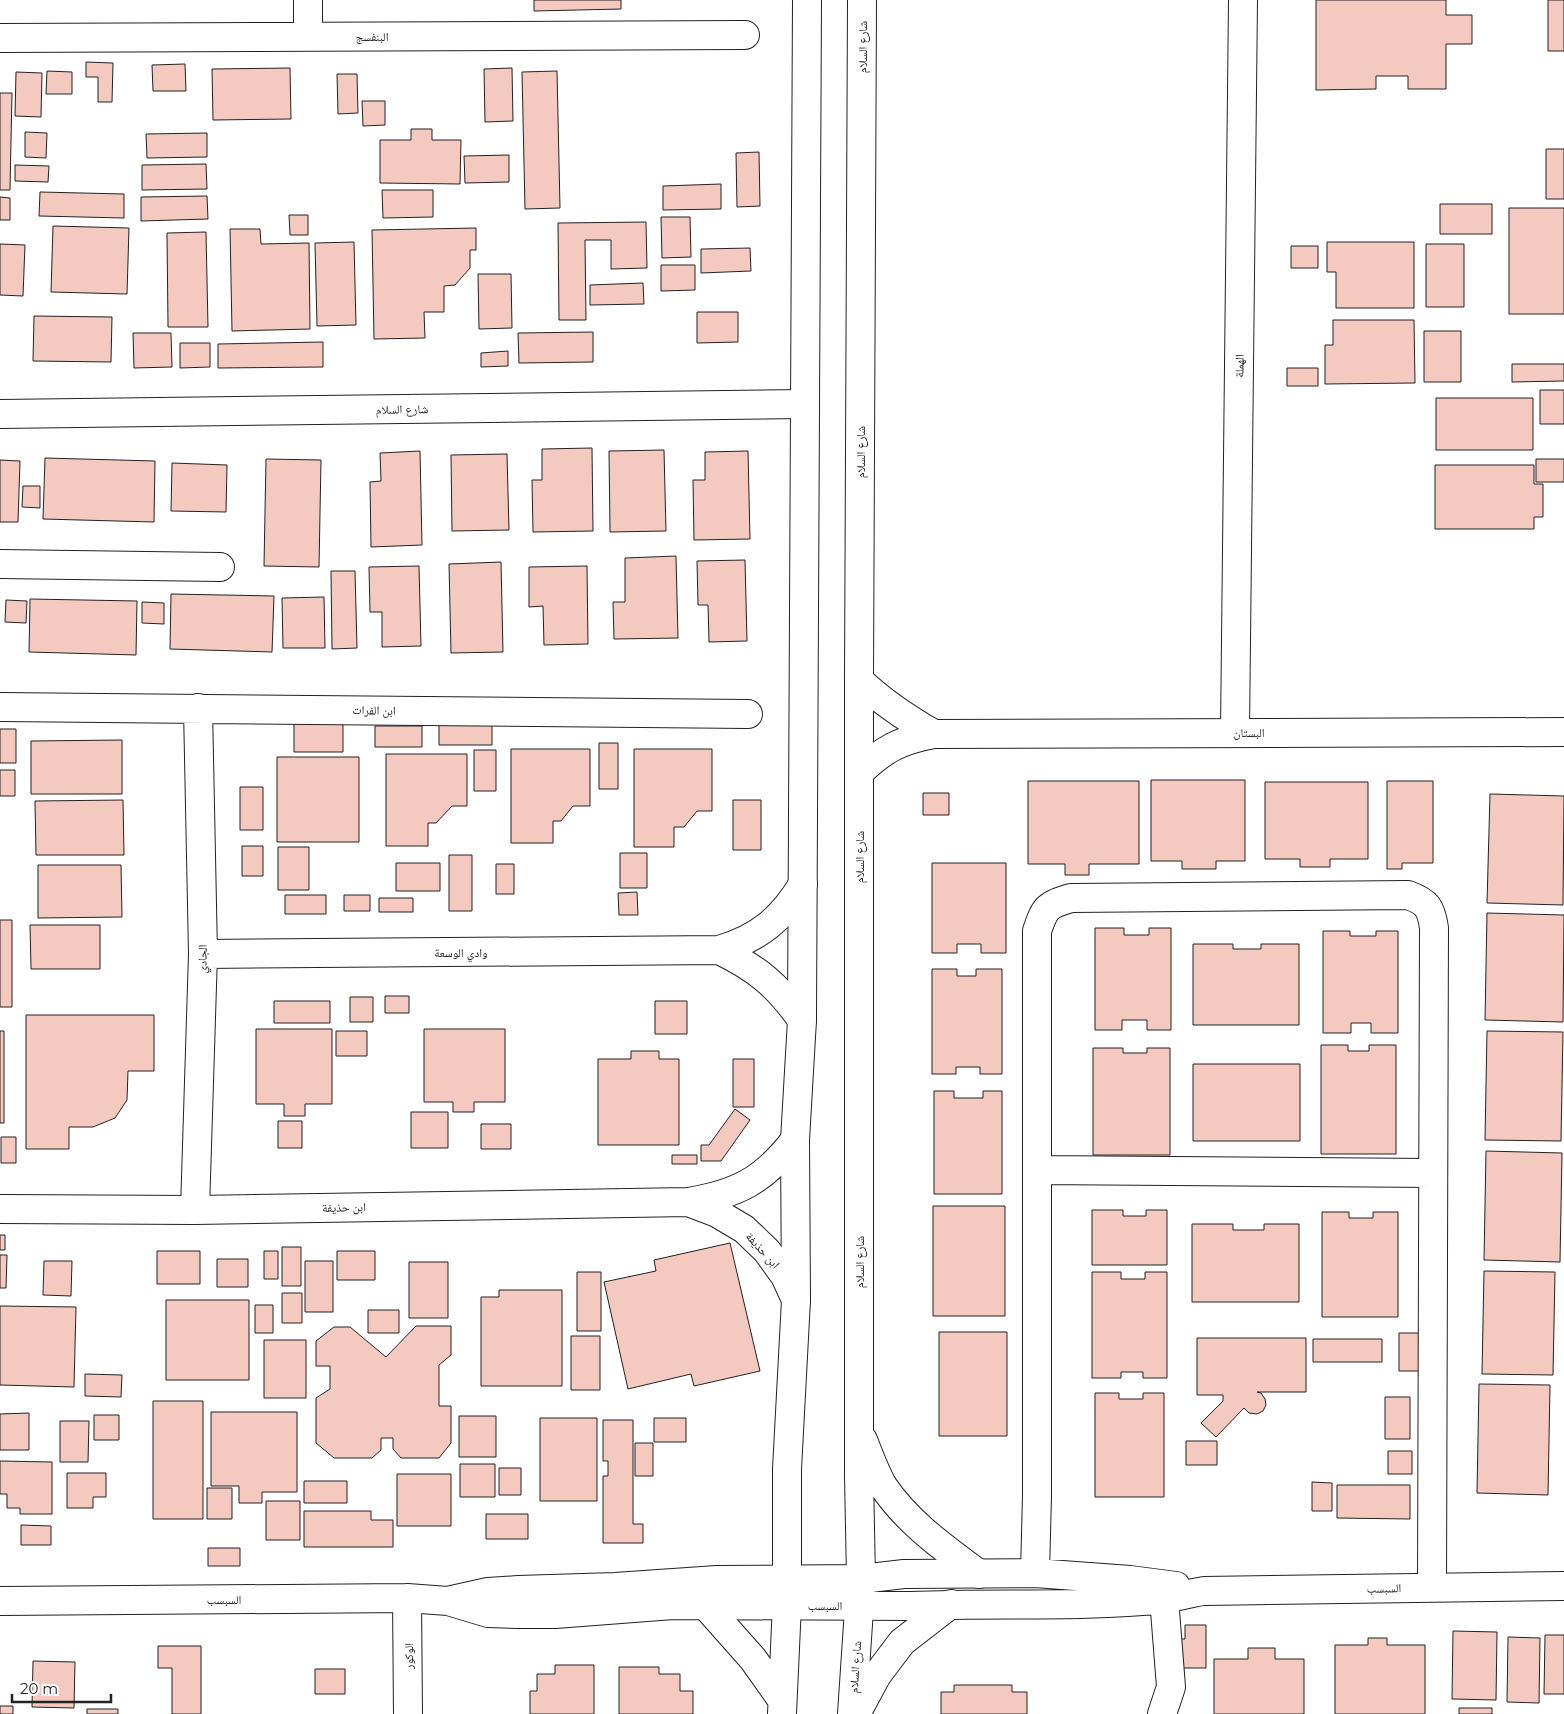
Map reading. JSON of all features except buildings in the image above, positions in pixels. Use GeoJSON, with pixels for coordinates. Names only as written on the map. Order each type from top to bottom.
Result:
{"type":"FeatureCollection","features":[{"type":"Feature","properties":{"kind":"street"},"geometry":{"type":"LineString","coordinates":[[308,0],[308,37]]}},
{"type":"Feature","properties":{"kind":"street"},"geometry":{"type":"LineString","coordinates":[[782,1707],[787,1592],[787,1469],[796,1300],[795,1140],[802,1020],[807,0]]}},
{"type":"Feature","properties":{"kind":"street","name":"شارع السلام"},"geometry":{"type":"LineString","coordinates":[[852,1714],[860,1592],[859,680],[862,0]]}},
{"type":"Feature","properties":{"kind":"street","name":"الهملة"},"geometry":{"type":"LineString","coordinates":[[1234,732],[1242,0]]}},
{"type":"Feature","properties":{"kind":"street","name":"البنفسج"},"geometry":{"type":"LineString","coordinates":[[0,38],[745,35]]}},
{"type":"Feature","properties":{"kind":"street","name":"شارع السلام"},"geometry":{"type":"LineString","coordinates":[[0,414],[805,404]]}},
{"type":"Feature","properties":{"kind":"street"},"geometry":{"type":"LineString","coordinates":[[0,564],[220,567]]}},
{"type":"Feature","properties":{"kind":"street","name":"البستان"},"geometry":{"type":"LineString","coordinates":[[859,680],[881,701],[907,719],[934,734]]}},
{"type":"Feature","properties":{"kind":"street","name":"ابن الفرات"},"geometry":{"type":"LineString","coordinates":[[0,708],[198,708],[748,714]]}},
{"type":"Feature","properties":{"kind":"street","name":"الجادي"},"geometry":{"type":"LineString","coordinates":[[195,1210],[202,954],[198,708]]}},
{"type":"Feature","properties":{"kind":"street","name":"البستان"},"geometry":{"type":"LineString","coordinates":[[859,773],[874,758],[892,746],[912,738],[934,734],[1564,732]]}},
{"type":"Feature","properties":{"kind":"street","name":"وادي الوسعة"},"geometry":{"type":"LineString","coordinates":[[202,954],[719,950],[737,945],[768,927],[782,914],[803,884]]}},
{"type":"Feature","properties":{"kind":"street"},"geometry":{"type":"LineString","coordinates":[[1035,1573],[1037,931],[1042,915],[1052,903],[1071,898],[1408,895],[1423,900],[1432,912],[1434,928],[1432,1588]]}},
{"type":"Feature","properties":{"kind":"street","name":"وادي الوسعة"},"geometry":{"type":"LineString","coordinates":[[719,950],[744,962],[767,979],[786,998],[802,1020]]}},
{"type":"Feature","properties":{"kind":"street","name":"ابن حذيفة"},"geometry":{"type":"LineString","coordinates":[[0,1209],[195,1210],[688,1202],[715,1198],[752,1182],[783,1156],[795,1140]]}},
{"type":"Feature","properties":{"kind":"street"},"geometry":{"type":"LineString","coordinates":[[1037,1170],[1432,1173]]}},
{"type":"Feature","properties":{"kind":"street","name":"ابن حذيفة"},"geometry":{"type":"LineString","coordinates":[[688,1202],[717,1213],[750,1234],[767,1250],[786,1276],[796,1300]]}},
{"type":"Feature","properties":{"kind":"street"},"geometry":{"type":"LineString","coordinates":[[859,1432],[882,1484],[905,1514],[939,1544],[979,1574]]}},
{"type":"Feature","properties":{"kind":"street","name":"السبسب"},"geometry":{"type":"LineString","coordinates":[[860,1592],[904,1574],[1035,1573],[1130,1580],[1204,1591]]}},
{"type":"Feature","properties":{"kind":"street","name":"السبسب"},"geometry":{"type":"LineString","coordinates":[[448,1601],[488,1592],[615,1587],[717,1580],[787,1592],[860,1592],[911,1606],[1100,1603],[1164,1598],[1204,1591],[1564,1586]]}},
{"type":"Feature","properties":{"kind":"street","name":"السبسب"},"geometry":{"type":"LineString","coordinates":[[0,1601],[408,1598],[448,1601],[488,1613],[555,1614],[654,1608],[672,1605],[706,1606],[787,1592]]}},
{"type":"Feature","properties":{"kind":"street","name":"الوكور"},"geometry":{"type":"LineString","coordinates":[[408,1598],[408,1714]]}},
{"type":"Feature","properties":{"kind":"street"},"geometry":{"type":"LineString","coordinates":[[1162,1714],[1171,1687],[1164,1598]]}},
{"type":"Feature","properties":{"kind":"street"},"geometry":{"type":"LineString","coordinates":[[856,1714],[878,1675],[902,1642],[951,1604]]}},
{"type":"Feature","properties":{"kind":"street"},"geometry":{"type":"LineString","coordinates":[[706,1606],[753,1659],[782,1707]]}}]}
